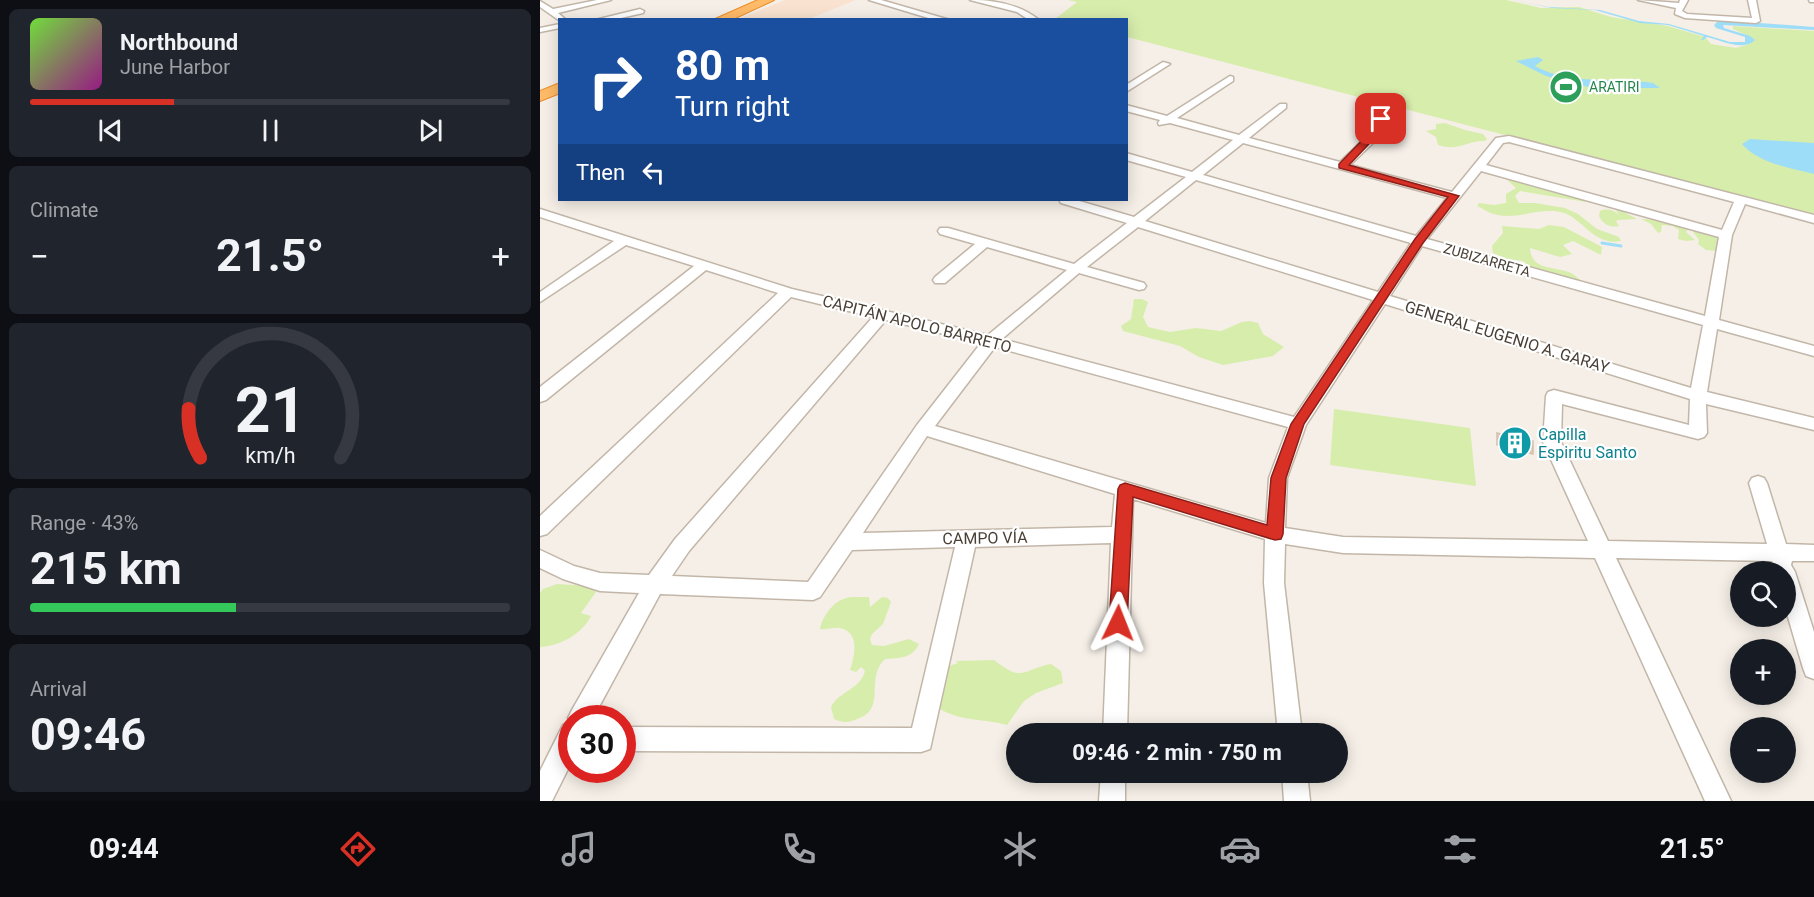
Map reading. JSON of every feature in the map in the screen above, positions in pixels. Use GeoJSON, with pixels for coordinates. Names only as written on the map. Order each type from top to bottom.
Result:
{"type":"FeatureCollection","features":[{"type":"Feature","properties":{"kind":"highway"},"geometry":{"type":"LineString","coordinates":[[724,18],[768,0]]}},
{"type":"Feature","properties":{"kind":"highway"},"geometry":{"type":"LineString","coordinates":[[731,18],[775,0]]}},
{"type":"Feature","properties":{"kind":"highway"},"geometry":{"type":"LineString","coordinates":[[540,94],[558,86]]}},
{"type":"Feature","properties":{"kind":"street"},"geometry":{"type":"LineString","coordinates":[[552,12],[607,0]]}},
{"type":"Feature","properties":{"kind":"street"},"geometry":{"type":"LineString","coordinates":[[873,0],[939,18]]}},
{"type":"Feature","properties":{"kind":"street"},"geometry":{"type":"LineString","coordinates":[[974,0],[1020,10],[1032,18]]}},
{"type":"Feature","properties":{"kind":"street"},"geometry":{"type":"LineString","coordinates":[[1642,0],[1682,3],[1678,9],[1681,14],[1690,17],[1756,21],[1752,0]]}},
{"type":"Feature","properties":{"kind":"street"},"geometry":{"type":"LineString","coordinates":[[540,3],[559,18]]}},
{"type":"Feature","properties":{"kind":"street"},"geometry":{"type":"LineString","coordinates":[[608,18],[640,11]]}},
{"type":"Feature","properties":{"kind":"street"},"geometry":{"type":"LineString","coordinates":[[544,30],[558,36]]}},
{"type":"Feature","properties":{"kind":"street"},"geometry":{"type":"LineString","coordinates":[[1128,88],[1166,64]]}},
{"type":"Feature","properties":{"kind":"street"},"geometry":{"type":"LineString","coordinates":[[1165,122],[1230,79]]}},
{"type":"Feature","properties":{"kind":"street"},"geometry":{"type":"LineString","coordinates":[[540,559],[570,573],[600,582],[813,591],[923,429],[990,341],[1076,269],[1283,106]]}},
{"type":"Feature","properties":{"kind":"street"},"geometry":{"type":"LineString","coordinates":[[1128,109],[1165,122]]}},
{"type":"Feature","properties":{"kind":"street"},"geometry":{"type":"LineString","coordinates":[[1128,114],[1165,122],[1452,199]]}},
{"type":"Feature","properties":{"kind":"street"},"geometry":{"type":"LineString","coordinates":[[1342,166],[1378,129]]}},
{"type":"Feature","properties":{"kind":"street"},"geometry":{"type":"LineString","coordinates":[[1289,723],[1274,583],[1278,478],[1298,424],[1381,297],[1419,241],[1500,140],[1509,139],[1814,219]]}},
{"type":"Feature","properties":{"kind":"street"},"geometry":{"type":"LineString","coordinates":[[1237,141],[1342,166],[1452,199]]}},
{"type":"Feature","properties":{"kind":"street","name":"ZUBIZARRETA"},"geometry":{"type":"LineString","coordinates":[[1128,157],[1419,241],[1814,351]]}},
{"type":"Feature","properties":{"kind":"street"},"geometry":{"type":"LineString","coordinates":[[1479,167],[1726,235]]}},
{"type":"Feature","properties":{"kind":"street"},"geometry":{"type":"LineString","coordinates":[[1718,801],[1552,442],[1554,396],[1698,432],[1698,396],[1726,235],[1741,199]]}},
{"type":"Feature","properties":{"kind":"street","name":"GENERAL EUGENIO A. GARAY"},"geometry":{"type":"LineString","coordinates":[[1068,201],[1698,396],[1814,424]]}},
{"type":"Feature","properties":{"kind":"street","name":"CAPITÁN APOLO BARRETO"},"geometry":{"type":"LineString","coordinates":[[542,216],[788,292],[990,341],[1298,424]]}},
{"type":"Feature","properties":{"kind":"street"},"geometry":{"type":"LineString","coordinates":[[944,231],[1139,286]]}},
{"type":"Feature","properties":{"kind":"street"},"geometry":{"type":"LineString","coordinates":[[540,298],[624,240]]}},
{"type":"Feature","properties":{"kind":"street"},"geometry":{"type":"LineString","coordinates":[[940,280],[984,243]]}},
{"type":"Feature","properties":{"kind":"street"},"geometry":{"type":"LineString","coordinates":[[540,396],[704,265]]}},
{"type":"Feature","properties":{"kind":"street"},"geometry":{"type":"LineString","coordinates":[[540,528],[788,292]]}},
{"type":"Feature","properties":{"kind":"street"},"geometry":{"type":"LineString","coordinates":[[588,705],[654,585],[682,545],[881,316]]}},
{"type":"Feature","properties":{"kind":"street"},"geometry":{"type":"LineString","coordinates":[[923,429],[1275,534],[1343,545],[1600,550],[1734,561]]}},
{"type":"Feature","properties":{"kind":"street"},"geometry":{"type":"LineString","coordinates":[[1758,483],[1782,561]]}},
{"type":"Feature","properties":{"kind":"street"},"geometry":{"type":"LineString","coordinates":[[1114,723],[1121,535],[1125,489]]}},
{"type":"Feature","properties":{"kind":"street","name":"CAMPO VÍA"},"geometry":{"type":"LineString","coordinates":[[848,542],[1121,535]]}},
{"type":"Feature","properties":{"kind":"street"},"geometry":{"type":"LineString","coordinates":[[636,739],[921,740],[967,538]]}},
{"type":"Feature","properties":{"kind":"street"},"geometry":{"type":"LineString","coordinates":[[1794,561],[1814,554]]}},
{"type":"Feature","properties":{"kind":"street"},"geometry":{"type":"LineString","coordinates":[[1796,608],[1814,668]]}},
{"type":"Feature","properties":{"kind":"street"},"geometry":{"type":"LineString","coordinates":[[540,796],[558,762]]}},
{"type":"Feature","properties":{"kind":"street"},"geometry":{"type":"LineString","coordinates":[[1112,801],[1113,783]]}},
{"type":"Feature","properties":{"kind":"street"},"geometry":{"type":"LineString","coordinates":[[1295,783],[1297,801]]}},
{"type":"Feature","properties":{"kind":"shaded area"},"geometry":{"type":"Polygon","coordinates":[[[785,0],[856,0],[811,18],[740,18],[785,0]]]}},
{"type":"Feature","properties":{"kind":"green space","name":"ARATIRI"},"geometry":{"type":"Polygon","coordinates":[[[1068,0],[1506,0],[1541,8],[1579,7],[1611,17],[1668,26],[1705,37],[1711,44],[1736,48],[1747,45],[1746,35],[1733,29],[1733,26],[1814,31],[1814,215],[1128,37],[1128,18],[1056,18],[1077,2],[1068,0]]]}},
{"type":"Feature","properties":{"kind":"green space"},"geometry":{"type":"Polygon","coordinates":[[[1445,123],[1483,134],[1487,139],[1457,147],[1438,145],[1436,137],[1426,131],[1436,129],[1436,124],[1445,123]]]}},
{"type":"Feature","properties":{"kind":"green space"},"geometry":{"type":"Polygon","coordinates":[[[1486,172],[1583,199],[1586,202],[1520,191],[1515,196],[1519,203],[1565,208],[1578,214],[1597,229],[1619,237],[1621,241],[1604,240],[1571,216],[1555,211],[1511,216],[1488,212],[1477,206],[1479,203],[1494,205],[1506,203],[1506,194],[1516,188],[1505,178],[1486,172]]]}},
{"type":"Feature","properties":{"kind":"green space"},"geometry":{"type":"Polygon","coordinates":[[[1605,210],[1613,211],[1619,216],[1616,210],[1637,219],[1618,220],[1616,221],[1619,226],[1609,226],[1599,216],[1600,211],[1605,210]]]}},
{"type":"Feature","properties":{"kind":"green space"},"geometry":{"type":"Polygon","coordinates":[[[1641,219],[1665,221],[1688,229],[1686,232],[1695,240],[1678,239],[1679,230],[1673,226],[1662,225],[1661,232],[1658,233],[1651,224],[1641,219]]]}},
{"type":"Feature","properties":{"kind":"green space"},"geometry":{"type":"Polygon","coordinates":[[[1549,225],[1564,227],[1602,247],[1601,255],[1573,241],[1563,245],[1572,254],[1560,257],[1530,248],[1531,255],[1539,264],[1571,273],[1582,282],[1533,269],[1523,261],[1507,259],[1493,253],[1492,246],[1503,233],[1502,226],[1539,229],[1549,225]]]}},
{"type":"Feature","properties":{"kind":"green space"},"geometry":{"type":"Polygon","coordinates":[[[1694,229],[1721,237],[1718,251],[1706,250],[1698,244],[1699,240],[1693,232],[1694,229]]]}},
{"type":"Feature","properties":{"kind":"green space"},"geometry":{"type":"Polygon","coordinates":[[[1134,299],[1148,302],[1143,317],[1148,327],[1170,332],[1196,328],[1221,331],[1250,321],[1258,323],[1263,334],[1284,347],[1273,356],[1223,365],[1199,357],[1180,346],[1123,331],[1121,326],[1131,319],[1134,299]]]}},
{"type":"Feature","properties":{"kind":"green space"},"geometry":{"type":"Polygon","coordinates":[[[1334,409],[1470,428],[1476,486],[1330,465],[1334,409]]]}},
{"type":"Feature","properties":{"kind":"green space"},"geometry":{"type":"Polygon","coordinates":[[[557,584],[590,586],[596,592],[581,613],[591,616],[570,638],[540,647],[540,593],[543,589],[557,584]]]}},
{"type":"Feature","properties":{"kind":"green space"},"geometry":{"type":"Polygon","coordinates":[[[852,597],[869,597],[870,607],[882,597],[888,598],[891,602],[883,624],[872,634],[870,639],[872,645],[884,646],[909,639],[919,644],[909,655],[885,659],[876,675],[872,708],[866,714],[846,722],[834,719],[831,707],[839,697],[859,682],[865,671],[861,667],[856,672],[850,670],[854,652],[851,634],[840,628],[820,629],[831,608],[841,600],[852,597]]]}},
{"type":"Feature","properties":{"kind":"green space"},"geometry":{"type":"Polygon","coordinates":[[[994,660],[1017,673],[1051,664],[1061,671],[1063,683],[1036,693],[1024,701],[1006,725],[960,717],[934,705],[946,667],[958,663],[956,661],[994,660]]]}},
{"type":"Feature","properties":{"kind":"water"},"geometry":{"type":"Polygon","coordinates":[[[1513,0],[1549,7],[1600,10],[1639,21],[1669,24],[1730,42],[1745,42],[1745,37],[1716,28],[1714,25],[1719,20],[1814,27],[1814,30],[1723,25],[1724,28],[1750,36],[1755,40],[1738,45],[1707,37],[1701,40],[1704,36],[1668,25],[1640,23],[1595,10],[1552,8],[1513,0]]]}},
{"type":"Feature","properties":{"kind":"water"},"geometry":{"type":"Polygon","coordinates":[[[1538,57],[1543,60],[1535,66],[1563,76],[1593,80],[1638,81],[1653,83],[1660,88],[1592,88],[1546,76],[1516,61],[1538,57]]]}},
{"type":"Feature","properties":{"kind":"water"},"geometry":{"type":"Polygon","coordinates":[[[1750,139],[1814,143],[1814,174],[1775,164],[1757,156],[1742,144],[1750,139]]]}},
{"type":"Feature","properties":{"kind":"building","name":"Capilla Espiritu Santo"},"geometry":{"type":"Polygon","coordinates":[[[1497,433],[1533,441],[1533,454],[1497,445],[1497,433]]]}},
{"type":"Feature","properties":{"kind":"waterway"},"geometry":{"type":"LineString","coordinates":[[1602,243],[1621,246]]}},
{"type":"Feature","properties":{"kind":"place","name":"ARATIRI"},"geometry":{"type":"Point","coordinates":[1566,87]}},
{"type":"Feature","properties":{"kind":"place","name":"Capilla Espiritu Santo"},"geometry":{"type":"Point","coordinates":[1515,443]}},
{"type":"Feature","properties":{"kind":"route"},"geometry":{"type":"LineString","coordinates":[[1118,623],[1125,489],[1275,534],[1278,478],[1298,424],[1419,241],[1454,196],[1342,166],[1378,129],[1374,126],[1381,119]]}}]}
